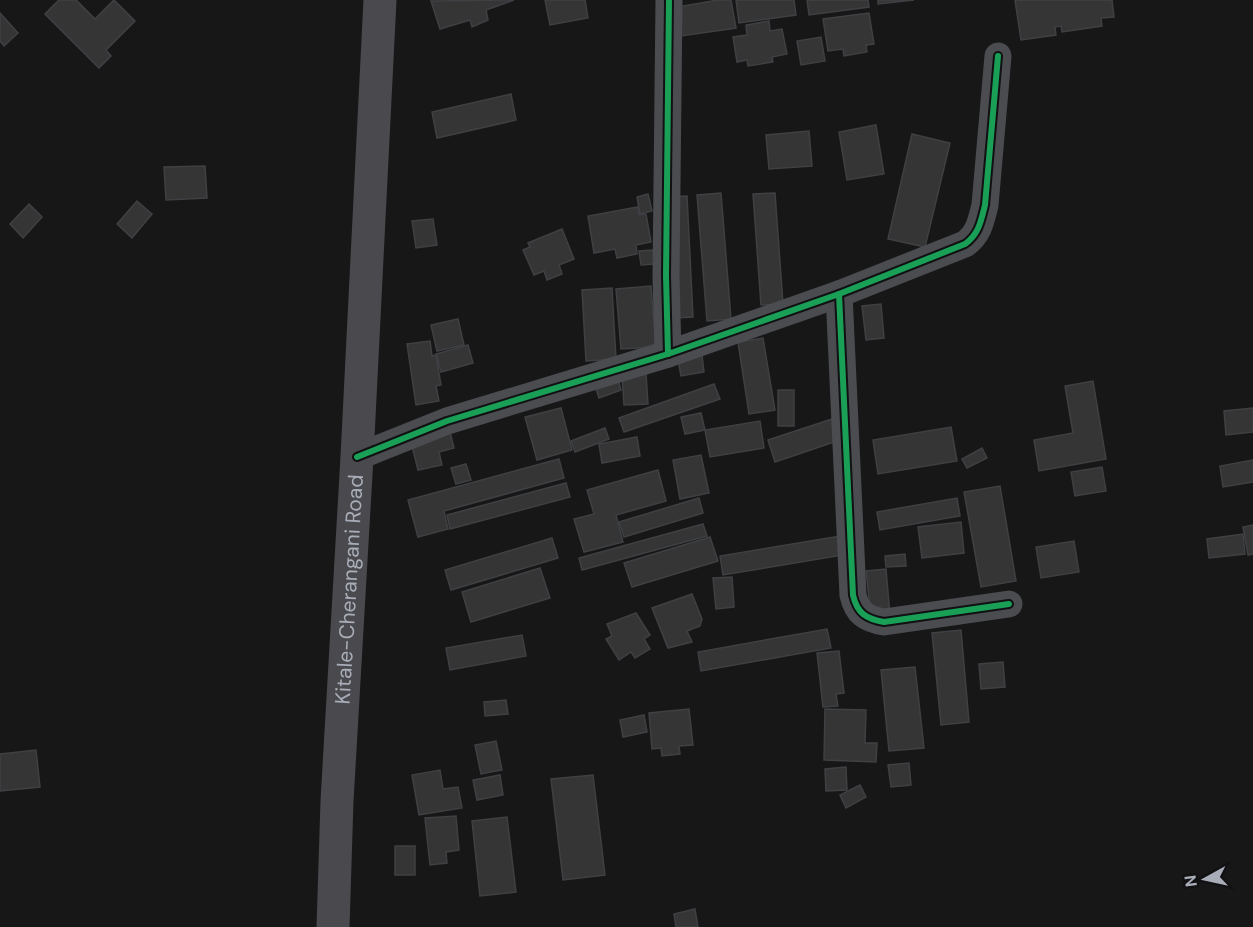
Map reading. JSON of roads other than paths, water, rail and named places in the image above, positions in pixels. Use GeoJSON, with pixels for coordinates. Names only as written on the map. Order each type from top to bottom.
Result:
{"type":"FeatureCollection","features":[{"type":"Feature","properties":{"kind":"main road","name":"Kitale-Cherangani Road"},"geometry":{"type":"LineString","coordinates":[[333,927],[337,801],[380,0]]}},
{"type":"Feature","properties":{"kind":"street"},"geometry":{"type":"LineString","coordinates":[[668,354],[666,276],[669,0]]}},
{"type":"Feature","properties":{"kind":"street"},"geometry":{"type":"LineString","coordinates":[[357,457],[447,421],[668,354],[839,294],[965,244],[973,238],[980,227],[985,205],[998,56]]}},
{"type":"Feature","properties":{"kind":"street"},"geometry":{"type":"LineString","coordinates":[[839,294],[855,605],[861,614],[870,620],[884,622],[1009,604]]}}]}
